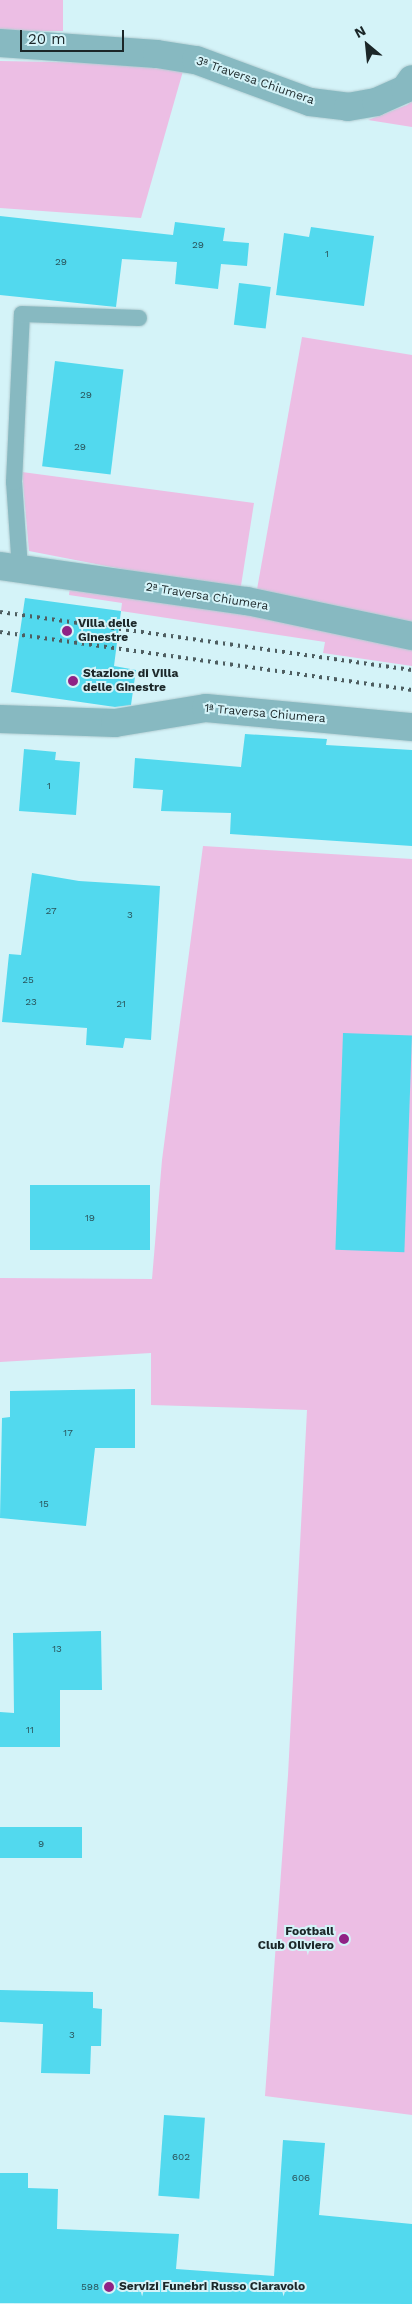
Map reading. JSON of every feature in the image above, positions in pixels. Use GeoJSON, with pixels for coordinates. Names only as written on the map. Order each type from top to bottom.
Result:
{"type":"FeatureCollection","features":[{"type":"Feature","properties":{"kind":"street","name":"3ª Traversa Chiumera"},"geometry":{"type":"LineString","coordinates":[[0,43],[157,54],[196,60],[310,102],[348,107],[376,102],[405,89],[412,79]]}},
{"type":"Feature","properties":{"kind":"street","name":"2ª Traversa Chiumera"},"geometry":{"type":"LineString","coordinates":[[10,568],[247,601],[412,636]]}},
{"type":"Feature","properties":{"kind":"street","name":"1ª Traversa Chiumera"},"geometry":{"type":"LineString","coordinates":[[0,719],[115,723],[186,709],[206,708],[412,727]]}},
{"type":"Feature","properties":{"kind":"lane"},"geometry":{"type":"LineString","coordinates":[[10,568],[22,314],[139,318]]}},
{"type":"Feature","properties":{"kind":"shaded area"},"geometry":{"type":"Polygon","coordinates":[[[0,0],[63,0],[63,31],[0,31],[0,0]]]}},
{"type":"Feature","properties":{"kind":"shaded area"},"geometry":{"type":"Polygon","coordinates":[[[0,61],[104,63],[183,71],[141,218],[0,208],[0,61]]]}},
{"type":"Feature","properties":{"kind":"shaded area"},"geometry":{"type":"Polygon","coordinates":[[[412,101],[412,127],[368,120],[407,105],[412,101]]]}},
{"type":"Feature","properties":{"kind":"shaded area"},"geometry":{"type":"Polygon","coordinates":[[[302,337],[412,355],[412,627],[256,595],[302,337]]]}},
{"type":"Feature","properties":{"kind":"shaded area"},"geometry":{"type":"Polygon","coordinates":[[[22,472],[254,503],[240,592],[29,551],[22,472]]]}},
{"type":"Feature","properties":{"kind":"shaded area"},"geometry":{"type":"Polygon","coordinates":[[[70,586],[229,606],[412,648],[412,666],[323,653],[325,642],[121,611],[122,603],[69,595],[70,586]]]}},
{"type":"Feature","properties":{"kind":"shaded area"},"geometry":{"type":"Polygon","coordinates":[[[203,846],[412,859],[412,2115],[265,2096],[288,1775],[307,1410],[151,1405],[151,1353],[0,1362],[0,1278],[152,1279],[162,1160],[203,846]]]}},
{"type":"Feature","properties":{"kind":"building"},"geometry":{"type":"Polygon","coordinates":[[[0,216],[173,235],[175,222],[225,228],[223,241],[249,243],[247,266],[221,264],[218,289],[175,284],[177,262],[122,259],[116,307],[0,295],[0,216]]]}},
{"type":"Feature","properties":{"kind":"building"},"geometry":{"type":"Polygon","coordinates":[[[311,227],[374,236],[364,306],[276,295],[284,233],[309,237],[311,227]]]}},
{"type":"Feature","properties":{"kind":"building"},"geometry":{"type":"Polygon","coordinates":[[[239,283],[271,287],[266,329],[234,325],[239,283]]]}},
{"type":"Feature","properties":{"kind":"building"},"geometry":{"type":"Polygon","coordinates":[[[55,361],[123,369],[111,475],[42,466],[55,361]]]}},
{"type":"Feature","properties":{"kind":"building"},"geometry":{"type":"Polygon","coordinates":[[[25,598],[121,611],[114,666],[136,670],[131,705],[115,707],[11,692],[25,598]]]}},
{"type":"Feature","properties":{"kind":"building"},"geometry":{"type":"Polygon","coordinates":[[[245,734],[327,739],[326,745],[412,750],[412,846],[230,834],[231,813],[161,811],[163,790],[133,788],[135,758],[241,767],[245,734]]]}},
{"type":"Feature","properties":{"kind":"building"},"geometry":{"type":"Polygon","coordinates":[[[24,749],[56,752],[55,760],[80,762],[76,815],[19,811],[24,749]]]}},
{"type":"Feature","properties":{"kind":"building"},"geometry":{"type":"Polygon","coordinates":[[[32,873],[79,881],[160,886],[151,1040],[125,1038],[123,1048],[86,1045],[87,1028],[2,1022],[9,954],[21,955],[32,873]]]}},
{"type":"Feature","properties":{"kind":"building"},"geometry":{"type":"Polygon","coordinates":[[[343,1033],[412,1035],[404,1252],[335,1250],[343,1033]]]}},
{"type":"Feature","properties":{"kind":"building"},"geometry":{"type":"Polygon","coordinates":[[[30,1185],[150,1185],[150,1250],[30,1250],[30,1185]]]}},
{"type":"Feature","properties":{"kind":"building"},"geometry":{"type":"Polygon","coordinates":[[[135,1389],[135,1448],[95,1448],[86,1526],[0,1518],[2,1418],[10,1417],[10,1391],[135,1389]]]}},
{"type":"Feature","properties":{"kind":"building"},"geometry":{"type":"Polygon","coordinates":[[[101,1631],[102,1690],[60,1690],[60,1747],[0,1747],[0,1712],[14,1713],[13,1633],[101,1631]]]}},
{"type":"Feature","properties":{"kind":"building"},"geometry":{"type":"Polygon","coordinates":[[[0,1827],[82,1827],[82,1858],[0,1858],[0,1827]]]}},
{"type":"Feature","properties":{"kind":"building"},"geometry":{"type":"Polygon","coordinates":[[[0,1990],[93,1992],[93,2008],[102,2009],[101,2046],[91,2046],[90,2074],[41,2073],[43,2024],[0,2022],[0,1990]]]}},
{"type":"Feature","properties":{"kind":"building"},"geometry":{"type":"Polygon","coordinates":[[[164,2115],[205,2118],[199,2199],[158,2196],[164,2115]]]}},
{"type":"Feature","properties":{"kind":"building"},"geometry":{"type":"Polygon","coordinates":[[[283,2140],[325,2143],[319,2215],[412,2224],[412,2304],[0,2303],[0,2173],[28,2173],[28,2188],[58,2189],[57,2229],[179,2234],[176,2269],[274,2276],[283,2140]]]}},
{"type":"Feature","properties":{"kind":"railway"},"geometry":{"type":"LineString","coordinates":[[0,612],[412,670]]}},
{"type":"Feature","properties":{"kind":"railway"},"geometry":{"type":"LineString","coordinates":[[0,632],[412,690]]}},
{"type":"Feature","properties":{"kind":"place","name":"Villa delle Ginestre"},"geometry":{"type":"Point","coordinates":[67,631]}},
{"type":"Feature","properties":{"kind":"place","name":"Stazione di Villa delle Ginestre"},"geometry":{"type":"Point","coordinates":[73,681]}},
{"type":"Feature","properties":{"kind":"place","name":"Football Club Oliviero"},"geometry":{"type":"Point","coordinates":[344,1939]}},
{"type":"Feature","properties":{"kind":"place","name":"Servizi Funebri Russo Ciaravolo"},"geometry":{"type":"Point","coordinates":[109,2287]}}]}
